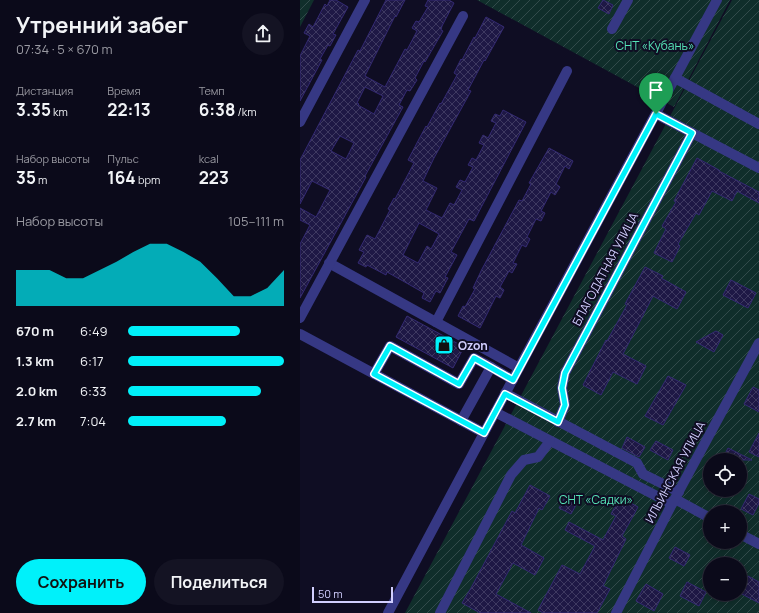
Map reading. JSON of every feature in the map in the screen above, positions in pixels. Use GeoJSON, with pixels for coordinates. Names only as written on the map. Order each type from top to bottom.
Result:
{"type":"FeatureCollection","features":[{"type":"Feature","properties":{"kind":"street"},"geometry":{"type":"LineString","coordinates":[[300,122],[365,0]]}},
{"type":"Feature","properties":{"kind":"street"},"geometry":{"type":"LineString","coordinates":[[612,29],[628,0]]}},
{"type":"Feature","properties":{"kind":"street"},"geometry":{"type":"LineString","coordinates":[[388,613],[717,0]]}},
{"type":"Feature","properties":{"kind":"street"},"geometry":{"type":"LineString","coordinates":[[300,318],[463,16]]}},
{"type":"Feature","properties":{"kind":"street"},"geometry":{"type":"LineString","coordinates":[[436,322],[567,71]]}},
{"type":"Feature","properties":{"kind":"street"},"geometry":{"type":"LineString","coordinates":[[675,78],[759,124]]}},
{"type":"Feature","properties":{"kind":"street"},"geometry":{"type":"LineString","coordinates":[[656,114],[759,168]]}},
{"type":"Feature","properties":{"kind":"street","name":"БЛАГОДАТНАЯ УЛИЦА"},"geometry":{"type":"LineString","coordinates":[[558,422],[565,405],[562,388],[565,373],[692,133]]}},
{"type":"Feature","properties":{"kind":"street"},"geometry":{"type":"LineString","coordinates":[[329,263],[519,368]]}},
{"type":"Feature","properties":{"kind":"street"},"geometry":{"type":"LineString","coordinates":[[300,334],[484,433]]}},
{"type":"Feature","properties":{"kind":"street","name":"ИЛЬИНСКАЯ УЛИЦА"},"geometry":{"type":"LineString","coordinates":[[616,613],[675,499],[759,344]]}},
{"type":"Feature","properties":{"kind":"street"},"geometry":{"type":"LineString","coordinates":[[374,374],[390,346],[459,384],[474,358],[513,380]]}},
{"type":"Feature","properties":{"kind":"street"},"geometry":{"type":"LineString","coordinates":[[461,421],[490,367]]}},
{"type":"Feature","properties":{"kind":"street"},"geometry":{"type":"LineString","coordinates":[[505,394],[636,463],[642,474],[675,499]]}},
{"type":"Feature","properties":{"kind":"street"},"geometry":{"type":"LineString","coordinates":[[495,412],[550,441],[675,499],[703,514]]}},
{"type":"Feature","properties":{"kind":"street"},"geometry":{"type":"LineString","coordinates":[[440,613],[512,475],[524,460],[538,457],[550,441]]}},
{"type":"Feature","properties":{"kind":"street"},"geometry":{"type":"LineString","coordinates":[[747,538],[759,544]]}},
{"type":"Feature","properties":{"kind":"green space"},"geometry":{"type":"Polygon","coordinates":[[[300,0],[314,0],[300,27],[300,0]]]}},
{"type":"Feature","properties":{"kind":"green space","name":"СНТ «Кубань»"},"geometry":{"type":"Polygon","coordinates":[[[477,0],[730,0],[674,107],[477,0]]]}},
{"type":"Feature","properties":{"kind":"green space","name":"СНТ «Садки»"},"geometry":{"type":"Polygon","coordinates":[[[732,0],[759,0],[759,613],[405,613],[732,0]]]}},
{"type":"Feature","properties":{"kind":"building"},"geometry":{"type":"Polygon","coordinates":[[[330,0],[336,0],[348,7],[333,34],[336,35],[320,59],[322,60],[300,101],[300,56],[310,36],[304,33],[309,24],[313,27],[325,4],[327,6],[330,0]]]}},
{"type":"Feature","properties":{"kind":"building"},"geometry":{"type":"Polygon","coordinates":[[[386,0],[405,0],[396,17],[395,16],[365,76],[385,87],[405,49],[407,50],[417,31],[412,28],[416,21],[419,22],[428,7],[425,6],[428,0],[449,0],[454,3],[442,26],[441,30],[443,31],[425,62],[424,61],[415,78],[417,80],[410,91],[407,90],[399,105],[403,107],[300,298],[300,244],[310,225],[300,220],[300,208],[316,217],[330,190],[312,181],[300,204],[300,160],[358,50],[360,51],[386,0]],[[365,87],[357,103],[374,114],[383,96],[365,87]],[[340,136],[331,151],[346,159],[354,143],[340,136]]]}},
{"type":"Feature","properties":{"kind":"building"},"geometry":{"type":"Polygon","coordinates":[[[603,0],[613,5],[609,14],[598,8],[603,0]]]}},
{"type":"Feature","properties":{"kind":"building"},"geometry":{"type":"Polygon","coordinates":[[[486,17],[504,27],[468,90],[471,91],[423,181],[437,188],[426,210],[442,218],[450,203],[454,205],[462,190],[456,187],[460,180],[465,182],[473,167],[468,165],[472,158],[476,160],[484,145],[479,143],[483,135],[488,138],[496,123],[491,121],[495,114],[500,116],[503,110],[526,122],[474,221],[469,219],[451,252],[457,255],[445,277],[448,278],[440,293],[436,291],[430,302],[422,298],[424,293],[387,272],[386,275],[367,265],[366,267],[358,263],[364,252],[359,250],[367,235],[375,239],[390,210],[388,209],[414,163],[408,160],[426,126],[427,127],[457,75],[454,73],[461,59],[462,60],[474,37],[475,38],[486,17]],[[419,223],[403,255],[418,263],[427,246],[431,249],[439,234],[419,223]]]}},
{"type":"Feature","properties":{"kind":"building"},"geometry":{"type":"Polygon","coordinates":[[[549,148],[573,161],[569,169],[565,166],[556,184],[560,187],[555,195],[551,192],[541,211],[545,213],[541,221],[536,219],[527,237],[530,239],[526,247],[522,245],[513,263],[517,264],[512,273],[509,271],[500,287],[504,290],[500,298],[496,296],[480,328],[458,316],[475,289],[473,288],[482,269],[519,200],[522,201],[531,184],[529,183],[549,148]]]}},
{"type":"Feature","properties":{"kind":"building"},"geometry":{"type":"Polygon","coordinates":[[[697,158],[759,192],[759,203],[737,191],[732,201],[712,191],[699,215],[696,213],[678,244],[680,246],[672,262],[654,253],[666,229],[662,226],[676,202],[674,201],[697,158]]]}},
{"type":"Feature","properties":{"kind":"building"},"geometry":{"type":"Polygon","coordinates":[[[645,267],[663,276],[661,278],[686,292],[677,309],[653,296],[623,354],[646,366],[637,384],[613,372],[601,395],[583,385],[606,340],[607,341],[627,305],[625,304],[645,267]]]}},
{"type":"Feature","properties":{"kind":"building"},"geometry":{"type":"Polygon","coordinates":[[[731,280],[756,293],[748,308],[723,295],[731,280]]]}},
{"type":"Feature","properties":{"kind":"building"},"geometry":{"type":"Polygon","coordinates":[[[407,316],[464,347],[453,368],[396,337],[407,316]]]}},
{"type":"Feature","properties":{"kind":"building"},"geometry":{"type":"Polygon","coordinates":[[[716,331],[723,335],[714,352],[696,342],[716,331]]]}},
{"type":"Feature","properties":{"kind":"building"},"geometry":{"type":"Polygon","coordinates":[[[668,376],[686,385],[663,425],[645,416],[668,376]]]}},
{"type":"Feature","properties":{"kind":"building"},"geometry":{"type":"Polygon","coordinates":[[[753,387],[759,390],[759,412],[744,404],[753,387]]]}},
{"type":"Feature","properties":{"kind":"building"},"geometry":{"type":"Polygon","coordinates":[[[759,433],[759,457],[749,452],[759,433]]]}},
{"type":"Feature","properties":{"kind":"building"},"geometry":{"type":"Polygon","coordinates":[[[627,437],[645,447],[639,457],[622,448],[627,437]]]}},
{"type":"Feature","properties":{"kind":"building"},"geometry":{"type":"Polygon","coordinates":[[[656,441],[673,450],[668,460],[650,450],[656,441]]]}},
{"type":"Feature","properties":{"kind":"building"},"geometry":{"type":"Polygon","coordinates":[[[728,448],[738,453],[726,453],[728,448]]]}},
{"type":"Feature","properties":{"kind":"building"},"geometry":{"type":"Polygon","coordinates":[[[530,485],[550,496],[542,510],[539,508],[521,545],[544,558],[535,575],[513,563],[496,594],[531,613],[480,613],[462,603],[512,511],[515,513],[530,485]]]}},
{"type":"Feature","properties":{"kind":"building"},"geometry":{"type":"Polygon","coordinates":[[[749,494],[759,499],[759,503],[753,515],[747,512],[747,505],[743,505],[749,494]]]}},
{"type":"Feature","properties":{"kind":"building"},"geometry":{"type":"Polygon","coordinates":[[[620,497],[638,507],[622,536],[626,539],[603,586],[610,589],[597,613],[543,613],[538,610],[562,565],[580,574],[595,546],[565,530],[569,522],[603,540],[616,516],[611,514],[620,497]]]}},
{"type":"Feature","properties":{"kind":"building"},"geometry":{"type":"Polygon","coordinates":[[[564,499],[576,505],[571,514],[559,508],[564,499]]]}},
{"type":"Feature","properties":{"kind":"building"},"geometry":{"type":"Polygon","coordinates":[[[675,547],[690,555],[684,566],[669,558],[675,547]]]}},
{"type":"Feature","properties":{"kind":"building"},"geometry":{"type":"Polygon","coordinates":[[[748,576],[759,582],[759,603],[747,597],[748,576]]]}},
{"type":"Feature","properties":{"kind":"building"},"geometry":{"type":"Polygon","coordinates":[[[687,582],[703,590],[703,598],[699,606],[680,596],[687,582]]]}},
{"type":"Feature","properties":{"kind":"building"},"geometry":{"type":"Polygon","coordinates":[[[646,584],[663,594],[654,611],[636,601],[646,584]]]}},
{"type":"Feature","properties":{"kind":"place","name":"Ozon"},"geometry":{"type":"Point","coordinates":[444,345]}},
{"type":"Feature","properties":{"kind":"route"},"geometry":{"type":"LineString","coordinates":[[656,114],[692,133],[565,373],[562,388],[565,405],[558,422],[505,394],[484,433],[374,374],[390,346],[459,384],[474,358],[513,380],[656,114]]}}]}
